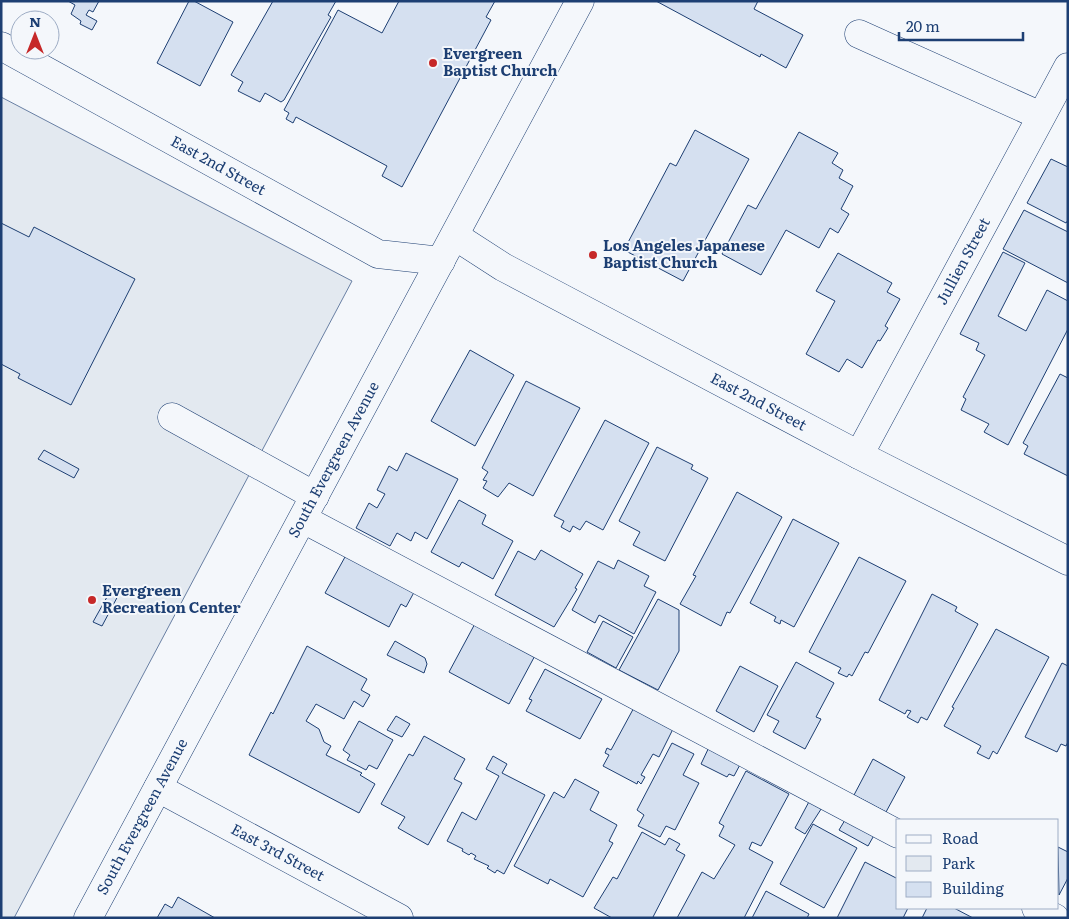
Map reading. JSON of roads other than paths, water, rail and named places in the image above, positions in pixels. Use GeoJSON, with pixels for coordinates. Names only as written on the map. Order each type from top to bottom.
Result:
{"type":"FeatureCollection","features":[{"type":"Feature","properties":{"kind":"street","name":"South Evergreen Avenue"},"geometry":{"type":"LineString","coordinates":[[88,918],[580,1]]}},
{"type":"Feature","properties":{"kind":"street"},"geometry":{"type":"LineString","coordinates":[[859,34],[1042,116]]}},
{"type":"Feature","properties":{"kind":"street","name":"East 2nd Street"},"geometry":{"type":"LineString","coordinates":[[1,46],[378,254],[442,261]]}},
{"type":"Feature","properties":{"kind":"street","name":"Jullien Street"},"geometry":{"type":"LineString","coordinates":[[860,455],[1068,67]]}},
{"type":"Feature","properties":{"kind":"street","name":"East 2nd Street"},"geometry":{"type":"LineString","coordinates":[[455,236],[503,267],[860,455],[1068,561]]}},
{"type":"Feature","properties":{"kind":"street"},"geometry":{"type":"LineString","coordinates":[[172,417],[309,507],[896,833]]}},
{"type":"Feature","properties":{"kind":"street","name":"East 3rd Street"},"geometry":{"type":"LineString","coordinates":[[158,788],[399,918]]}},
{"type":"Feature","properties":{"kind":"street"},"geometry":{"type":"LineString","coordinates":[[1038,909],[1055,918]]}},
{"type":"Feature","properties":{"kind":"place","name":"Evergreen Baptist Church"},"geometry":{"type":"Point","coordinates":[433,63]}},
{"type":"Feature","properties":{"kind":"place","name":"Los Angeles Japanese Baptist Church"},"geometry":{"type":"Point","coordinates":[593,255]}},
{"type":"Feature","properties":{"kind":"place","name":"Evergreen Recreation Center"},"geometry":{"type":"Point","coordinates":[92,600]}}]}
